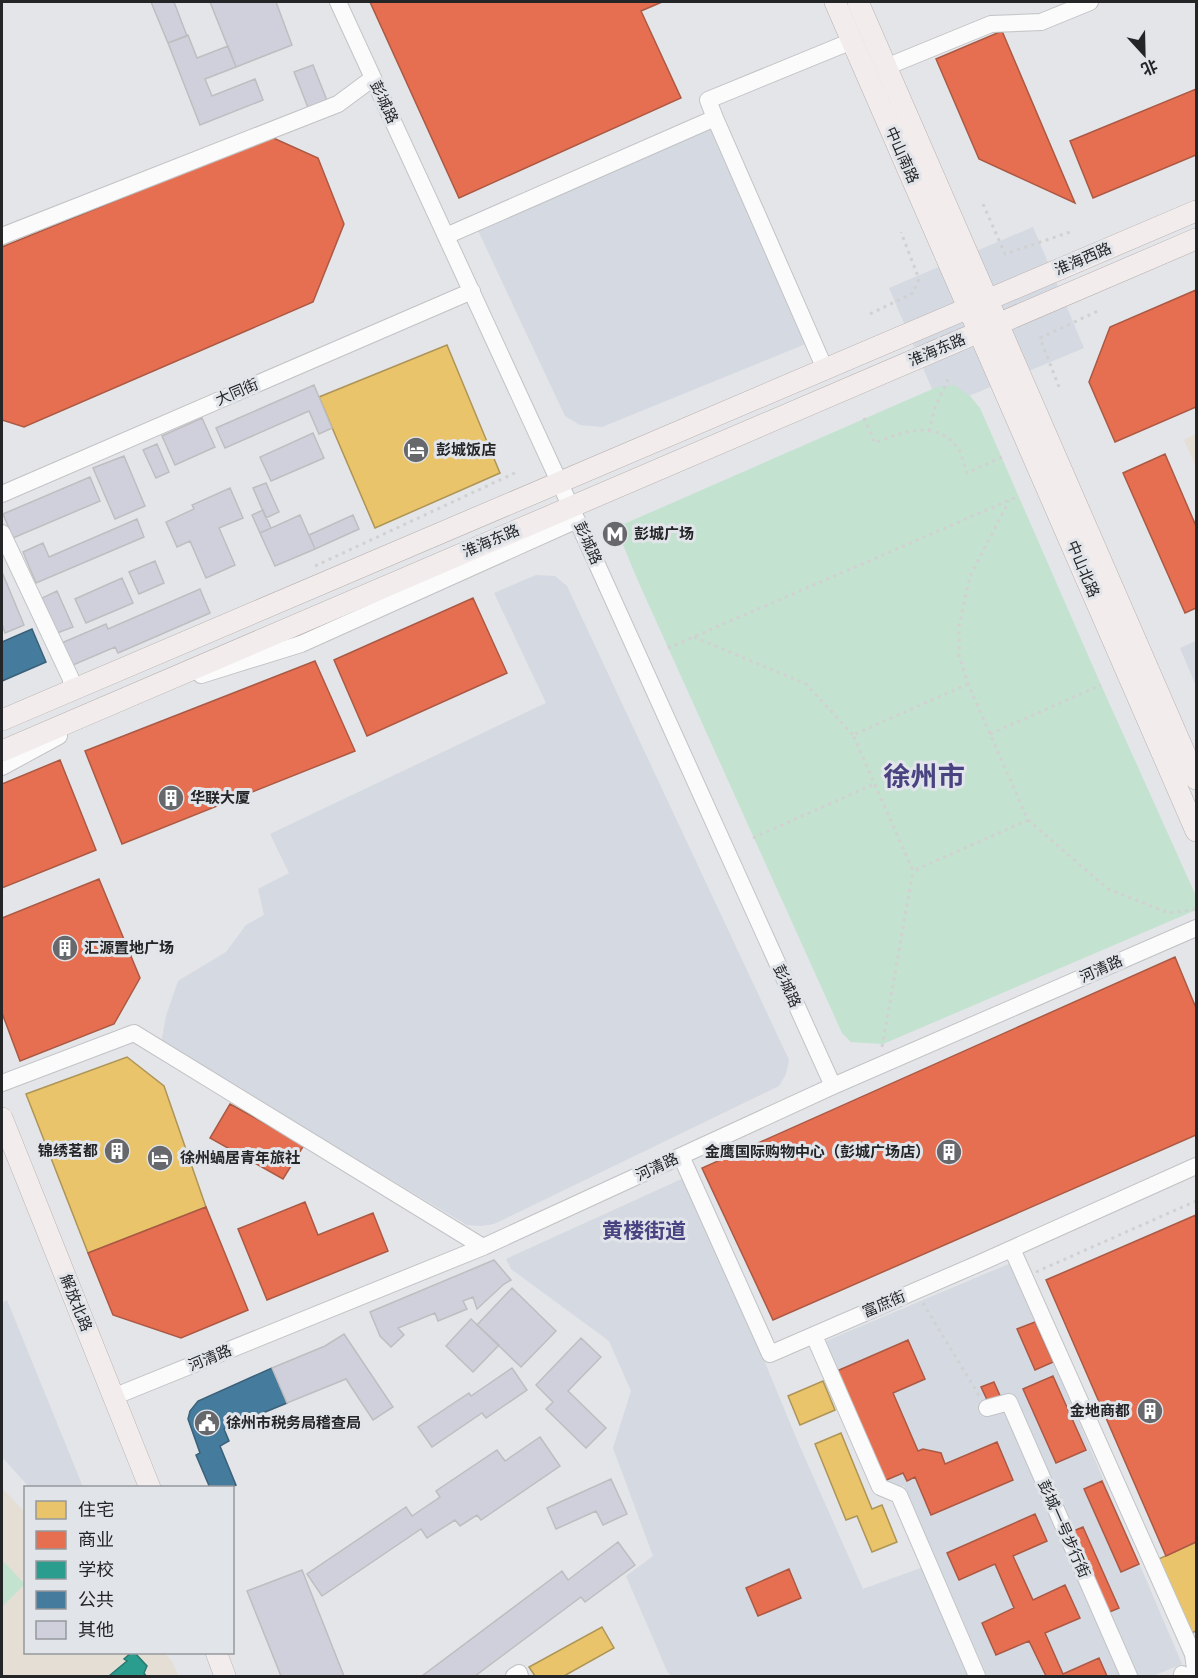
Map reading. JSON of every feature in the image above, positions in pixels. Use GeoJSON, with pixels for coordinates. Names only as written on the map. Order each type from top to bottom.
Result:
{"type":"FeatureCollection","features":[{"type":"Feature","properties":{"kind":"main road","name":"中山南路"},"geometry":{"type":"LineString","coordinates":[[835,2],[979,304]]}},
{"type":"Feature","properties":{"kind":"main road","name":"中山南路"},"geometry":{"type":"LineString","coordinates":[[858,2],[886,67],[979,304]]}},
{"type":"Feature","properties":{"kind":"main road","name":"淮海西路"},"geometry":{"type":"LineString","coordinates":[[979,304],[1197,211]]}},
{"type":"Feature","properties":{"kind":"main road","name":"淮海西路"},"geometry":{"type":"LineString","coordinates":[[989,328],[1197,239]]}},
{"type":"Feature","properties":{"kind":"main road","name":"中山北路"},"geometry":{"type":"LineString","coordinates":[[979,304],[1197,831]]}},
{"type":"Feature","properties":{"kind":"main road","name":"淮海东路"},"geometry":{"type":"LineString","coordinates":[[2,720],[979,304]]}},
{"type":"Feature","properties":{"kind":"main road","name":"中山北路"},"geometry":{"type":"LineString","coordinates":[[989,328],[1071,494],[1197,778]]}},
{"type":"Feature","properties":{"kind":"main road","name":"淮海东路"},"geometry":{"type":"LineString","coordinates":[[2,751],[574,514],[989,328]]}},
{"type":"Feature","properties":{"kind":"main road","name":"解放北路"},"geometry":{"type":"LineString","coordinates":[[3,1125],[149,1486]]}},
{"type":"Feature","properties":{"kind":"main road"},"geometry":{"type":"LineString","coordinates":[[216,1654],[225,1677]]}},
{"type":"Feature","properties":{"kind":"street","name":"彭城路"},"geometry":{"type":"LineString","coordinates":[[338,2],[560,482],[833,1086]]}},
{"type":"Feature","properties":{"kind":"street"},"geometry":{"type":"LineString","coordinates":[[886,67],[991,24],[1041,22],[1090,2]]}},
{"type":"Feature","properties":{"kind":"street"},"geometry":{"type":"LineString","coordinates":[[825,369],[708,100],[852,41]]}},
{"type":"Feature","properties":{"kind":"street"},"geometry":{"type":"LineString","coordinates":[[2,236],[338,104],[373,78]]}},
{"type":"Feature","properties":{"kind":"street"},"geometry":{"type":"LineString","coordinates":[[446,236],[715,118]]}},
{"type":"Feature","properties":{"kind":"street","name":"大同街"},"geometry":{"type":"LineString","coordinates":[[2,494],[472,291]]}},
{"type":"Feature","properties":{"kind":"street"},"geometry":{"type":"LineString","coordinates":[[2,767],[67,731],[201,675],[301,644],[574,514]]}},
{"type":"Feature","properties":{"kind":"street"},"geometry":{"type":"LineString","coordinates":[[2,533],[71,679],[71,690]]}},
{"type":"Feature","properties":{"kind":"street","name":"河清路"},"geometry":{"type":"LineString","coordinates":[[113,1397],[483,1247],[833,1086],[1197,928]]}},
{"type":"Feature","properties":{"kind":"street"},"geometry":{"type":"LineString","coordinates":[[2,1083],[134,1033],[483,1247]]}},
{"type":"Feature","properties":{"kind":"street","name":"富庶街"},"geometry":{"type":"LineString","coordinates":[[681,1156],[770,1354],[1197,1166]]}},
{"type":"Feature","properties":{"kind":"street"},"geometry":{"type":"LineString","coordinates":[[1012,1249],[1193,1654],[1187,1676]]}},
{"type":"Feature","properties":{"kind":"street"},"geometry":{"type":"LineString","coordinates":[[815,1338],[880,1486],[899,1495],[977,1677]]}},
{"type":"Feature","properties":{"kind":"street","name":"彭城一号步行街"},"geometry":{"type":"LineString","coordinates":[[987,1408],[1009,1402],[1129,1677]]}},
{"type":"Feature","properties":{"kind":"path"},"geometry":{"type":"LineString","coordinates":[[983,204],[1005,254],[1070,232]]}},
{"type":"Feature","properties":{"kind":"path"},"geometry":{"type":"LineString","coordinates":[[870,314],[914,293],[919,279],[902,232]]}},
{"type":"Feature","properties":{"kind":"path"},"geometry":{"type":"LineString","coordinates":[[1059,387],[1040,338],[1100,310]]}},
{"type":"Feature","properties":{"kind":"path"},"geometry":{"type":"LineString","coordinates":[[929,431],[934,410],[949,377]]}},
{"type":"Feature","properties":{"kind":"path"},"geometry":{"type":"LineString","coordinates":[[864,418],[875,443],[915,430],[929,431],[947,438],[957,447],[967,473],[1002,458]]}},
{"type":"Feature","properties":{"kind":"path"},"geometry":{"type":"LineString","coordinates":[[668,648],[1019,496]]}},
{"type":"Feature","properties":{"kind":"path"},"geometry":{"type":"LineString","coordinates":[[1009,501],[970,576],[958,626],[959,655],[968,684],[1028,820],[1108,889],[1169,914],[1197,909]]}},
{"type":"Feature","properties":{"kind":"path"},"geometry":{"type":"LineString","coordinates":[[694,637],[806,684],[853,735],[913,871],[881,1053],[884,1064]]}},
{"type":"Feature","properties":{"kind":"path"},"geometry":{"type":"LineString","coordinates":[[853,735],[968,684]]}},
{"type":"Feature","properties":{"kind":"path"},"geometry":{"type":"LineString","coordinates":[[990,734],[1101,685]]}},
{"type":"Feature","properties":{"kind":"path"},"geometry":{"type":"LineString","coordinates":[[753,838],[874,784]]}},
{"type":"Feature","properties":{"kind":"path"},"geometry":{"type":"LineString","coordinates":[[913,871],[1028,820]]}},
{"type":"Feature","properties":{"kind":"path"},"geometry":{"type":"LineString","coordinates":[[1036,1272],[1197,1201]]}},
{"type":"Feature","properties":{"kind":"path"},"geometry":{"type":"LineString","coordinates":[[917,1290],[987,1408]]}},
{"type":"Feature","properties":{"kind":"shaded area"},"geometry":{"type":"Polygon","coordinates":[[[715,118],[813,341],[602,427],[580,425],[565,416],[475,224],[715,118]]]}},
{"type":"Feature","properties":{"kind":"shaded area"},"geometry":{"type":"Polygon","coordinates":[[[1033,227],[1084,348],[940,408],[889,288],[1033,227]]]}},
{"type":"Feature","properties":{"kind":"shaded area"},"geometry":{"type":"Polygon","coordinates":[[[1196,434],[1196,467],[1184,440],[1196,434]]]}},
{"type":"Feature","properties":{"kind":"shaded area"},"geometry":{"type":"Polygon","coordinates":[[[536,575],[555,576],[567,586],[789,1060],[786,1074],[779,1086],[494,1224],[467,1225],[161,1043],[166,1016],[178,981],[226,952],[246,925],[264,915],[258,889],[289,873],[270,834],[546,703],[494,593],[536,575]]]}},
{"type":"Feature","properties":{"kind":"shaded area"},"geometry":{"type":"Polygon","coordinates":[[[1196,641],[1196,686],[1180,648],[1196,641]]]}},
{"type":"Feature","properties":{"kind":"shaded area"},"geometry":{"type":"Polygon","coordinates":[[[686,1177],[759,1341],[764,1360],[797,1440],[863,1589],[929,1565],[977,1676],[671,1676],[667,1671],[626,1576],[653,1556],[613,1448],[631,1391],[609,1341],[511,1269],[506,1259],[686,1177]]]}},
{"type":"Feature","properties":{"kind":"shaded area"},"geometry":{"type":"Polygon","coordinates":[[[1011,1263],[1182,1664],[1153,1676],[987,1676],[904,1486],[882,1484],[821,1343],[1011,1263]]]}},
{"type":"Feature","properties":{"kind":"shaded area"},"geometry":{"type":"Polygon","coordinates":[[[7,1300],[83,1486],[28,1486],[2,1457],[2,1303],[7,1300]]]}},
{"type":"Feature","properties":{"kind":"shaded area"},"geometry":{"type":"Polygon","coordinates":[[[2,1488],[24,1511],[24,1654],[165,1654],[172,1661],[178,1676],[2,1676],[2,1488]]]}},
{"type":"Feature","properties":{"kind":"green space","name":"彭城广场"},"geometry":{"type":"Polygon","coordinates":[[[954,385],[970,396],[980,408],[1196,896],[1196,910],[883,1044],[851,1042],[842,1033],[621,540],[624,524],[937,387],[954,385]]]}},
{"type":"Feature","properties":{"kind":"green space"},"geometry":{"type":"Polygon","coordinates":[[[2,1560],[24,1585],[2,1607],[2,1560]]]}},
{"type":"Feature","properties":{"kind":"building: 住宅","name":"彭城饭店"},"geometry":{"type":"Polygon","coordinates":[[[447,345],[500,473],[375,528],[319,397],[447,345]]]}},
{"type":"Feature","properties":{"kind":"building: 住宅","name":"锦绣茗都"},"geometry":{"type":"Polygon","coordinates":[[[127,1057],[164,1086],[206,1207],[88,1253],[26,1094],[127,1057]]]}},
{"type":"Feature","properties":{"kind":"building: 住宅"},"geometry":{"type":"Polygon","coordinates":[[[823,1381],[835,1410],[800,1425],[788,1396],[823,1381]]]}},
{"type":"Feature","properties":{"kind":"building: 住宅"},"geometry":{"type":"Polygon","coordinates":[[[841,1433],[872,1509],[882,1505],[897,1542],[872,1552],[857,1516],[846,1520],[815,1444],[841,1433]]]}},
{"type":"Feature","properties":{"kind":"building: 住宅"},"geometry":{"type":"Polygon","coordinates":[[[1196,1542],[1196,1631],[1185,1636],[1152,1562],[1196,1542]]]}},
{"type":"Feature","properties":{"kind":"building: 住宅"},"geometry":{"type":"Polygon","coordinates":[[[602,1627],[614,1648],[564,1676],[535,1676],[529,1667],[602,1627]]]}},
{"type":"Feature","properties":{"kind":"building: 商业"},"geometry":{"type":"Polygon","coordinates":[[[370,2],[662,2],[641,11],[681,98],[459,198],[370,2]]]}},
{"type":"Feature","properties":{"kind":"building: 商业"},"geometry":{"type":"Polygon","coordinates":[[[1002,31],[1075,203],[979,159],[936,59],[1002,31]]]}},
{"type":"Feature","properties":{"kind":"building: 商业"},"geometry":{"type":"Polygon","coordinates":[[[1196,89],[1196,155],[1093,198],[1070,141],[1196,89]]]}},
{"type":"Feature","properties":{"kind":"building: 商业"},"geometry":{"type":"Polygon","coordinates":[[[271,137],[318,158],[344,224],[313,302],[24,427],[2,420],[2,247],[271,137]]]}},
{"type":"Feature","properties":{"kind":"building: 商业"},"geometry":{"type":"Polygon","coordinates":[[[1196,290],[1196,407],[1115,442],[1089,382],[1110,327],[1196,290]]]}},
{"type":"Feature","properties":{"kind":"building: 商业"},"geometry":{"type":"Polygon","coordinates":[[[1165,454],[1196,526],[1196,608],[1185,613],[1123,473],[1165,454]]]}},
{"type":"Feature","properties":{"kind":"building: 商业"},"geometry":{"type":"Polygon","coordinates":[[[473,598],[507,673],[367,736],[334,660],[473,598]]]}},
{"type":"Feature","properties":{"kind":"building: 商业","name":"华联大厦"},"geometry":{"type":"Polygon","coordinates":[[[315,661],[355,751],[122,844],[85,751],[315,661]]]}},
{"type":"Feature","properties":{"kind":"building: 商业"},"geometry":{"type":"Polygon","coordinates":[[[60,760],[96,850],[2,888],[2,784],[60,760]]]}},
{"type":"Feature","properties":{"kind":"building: 商业","name":"汇源置地广场"},"geometry":{"type":"Polygon","coordinates":[[[99,879],[140,978],[114,1024],[20,1061],[2,1013],[2,918],[99,879]]]}},
{"type":"Feature","properties":{"kind":"building: 商业","name":"金鹰国际购物中心（彭城广场店）"},"geometry":{"type":"Polygon","coordinates":[[[1175,957],[1196,1008],[1196,1135],[773,1320],[702,1168],[1175,957]]]}},
{"type":"Feature","properties":{"kind":"building: 商业"},"geometry":{"type":"Polygon","coordinates":[[[230,1104],[304,1145],[283,1179],[210,1138],[230,1104]]]}},
{"type":"Feature","properties":{"kind":"building: 商业"},"geometry":{"type":"Polygon","coordinates":[[[305,1202],[318,1235],[373,1213],[388,1251],[267,1300],[238,1229],[305,1202]]]}},
{"type":"Feature","properties":{"kind":"building: 商业"},"geometry":{"type":"Polygon","coordinates":[[[206,1207],[248,1310],[181,1338],[113,1315],[88,1253],[206,1207]]]}},
{"type":"Feature","properties":{"kind":"building: 商业","name":"金地商都"},"geometry":{"type":"Polygon","coordinates":[[[1196,1215],[1196,1542],[1166,1556],[1046,1280],[1196,1215]]]}},
{"type":"Feature","properties":{"kind":"building: 商业"},"geometry":{"type":"Polygon","coordinates":[[[1035,1322],[1053,1362],[1035,1370],[1017,1329],[1035,1322]]]}},
{"type":"Feature","properties":{"kind":"building: 商业"},"geometry":{"type":"Polygon","coordinates":[[[908,1340],[925,1379],[893,1393],[918,1451],[923,1449],[941,1453],[945,1464],[997,1442],[1013,1480],[931,1515],[915,1477],[907,1481],[903,1473],[884,1481],[837,1371],[908,1340]]]}},
{"type":"Feature","properties":{"kind":"building: 商业"},"geometry":{"type":"Polygon","coordinates":[[[1053,1376],[1086,1450],[1056,1463],[1023,1389],[1053,1376]]]}},
{"type":"Feature","properties":{"kind":"building: 商业"},"geometry":{"type":"Polygon","coordinates":[[[994,1382],[1001,1398],[989,1404],[981,1387],[994,1382]]]}},
{"type":"Feature","properties":{"kind":"building: 商业"},"geometry":{"type":"Polygon","coordinates":[[[1102,1481],[1139,1564],[1121,1572],[1084,1489],[1102,1481]]]}},
{"type":"Feature","properties":{"kind":"building: 商业"},"geometry":{"type":"Polygon","coordinates":[[[1035,1514],[1047,1541],[1013,1556],[1033,1600],[1065,1585],[1080,1618],[1045,1633],[1063,1674],[1099,1658],[1107,1676],[1046,1676],[1029,1641],[996,1655],[982,1623],[1014,1608],[995,1564],[959,1580],[947,1553],[1035,1514]]]}},
{"type":"Feature","properties":{"kind":"building: 商业"},"geometry":{"type":"Polygon","coordinates":[[[1083,1527],[1119,1608],[1107,1613],[1071,1532],[1083,1527]]]}},
{"type":"Feature","properties":{"kind":"building: 商业"},"geometry":{"type":"Polygon","coordinates":[[[789,1569],[801,1598],[758,1616],[746,1588],[789,1569]]]}},
{"type":"Feature","properties":{"kind":"building: 学校"},"geometry":{"type":"Polygon","coordinates":[[[130,1654],[136,1654],[147,1666],[144,1673],[146,1676],[109,1676],[127,1661],[124,1659],[130,1654]]]}},
{"type":"Feature","properties":{"kind":"building: 公共"},"geometry":{"type":"Polygon","coordinates":[[[32,629],[46,662],[2,681],[2,642],[32,629]]]}},
{"type":"Feature","properties":{"kind":"building: 公共"},"geometry":{"type":"Polygon","coordinates":[[[272,1368],[287,1403],[224,1429],[229,1441],[220,1446],[236,1485],[209,1486],[196,1455],[200,1453],[188,1419],[190,1411],[198,1401],[272,1368]]]}},
{"type":"Feature","properties":{"kind":"building: 其他"},"geometry":{"type":"Polygon","coordinates":[[[151,2],[174,2],[187,36],[168,43],[151,2]]]}},
{"type":"Feature","properties":{"kind":"building: 其他"},"geometry":{"type":"Polygon","coordinates":[[[210,2],[276,2],[292,45],[236,67],[210,2]]]}},
{"type":"Feature","properties":{"kind":"building: 其他"},"geometry":{"type":"Polygon","coordinates":[[[188,35],[197,58],[228,46],[236,67],[205,79],[212,96],[255,79],[263,100],[200,125],[168,43],[188,35]]]}},
{"type":"Feature","properties":{"kind":"building: 其他"},"geometry":{"type":"Polygon","coordinates":[[[313,65],[328,103],[309,110],[294,72],[313,65]]]}},
{"type":"Feature","properties":{"kind":"building: 其他"},"geometry":{"type":"Polygon","coordinates":[[[314,385],[332,428],[319,434],[309,411],[225,448],[216,428],[314,385]]]}},
{"type":"Feature","properties":{"kind":"building: 其他"},"geometry":{"type":"Polygon","coordinates":[[[202,418],[215,447],[175,465],[162,436],[202,418]]]}},
{"type":"Feature","properties":{"kind":"building: 其他"},"geometry":{"type":"Polygon","coordinates":[[[313,433],[324,458],[271,481],[260,457],[313,433]]]}},
{"type":"Feature","properties":{"kind":"building: 其他"},"geometry":{"type":"Polygon","coordinates":[[[157,444],[169,472],[156,478],[143,450],[157,444]]]}},
{"type":"Feature","properties":{"kind":"building: 其他"},"geometry":{"type":"Polygon","coordinates":[[[124,456],[145,506],[115,519],[93,468],[124,456]]]}},
{"type":"Feature","properties":{"kind":"building: 其他"},"geometry":{"type":"Polygon","coordinates":[[[90,477],[100,501],[13,538],[3,514],[90,477]]]}},
{"type":"Feature","properties":{"kind":"building: 其他"},"geometry":{"type":"Polygon","coordinates":[[[266,483],[279,512],[266,518],[253,488],[266,483]]]}},
{"type":"Feature","properties":{"kind":"building: 其他"},"geometry":{"type":"Polygon","coordinates":[[[230,488],[243,518],[219,528],[235,565],[206,578],[190,541],[177,547],[166,522],[194,509],[192,505],[230,488]]]}},
{"type":"Feature","properties":{"kind":"building: 其他"},"geometry":{"type":"Polygon","coordinates":[[[263,510],[271,528],[260,533],[252,515],[263,510]]]}},
{"type":"Feature","properties":{"kind":"building: 其他"},"geometry":{"type":"Polygon","coordinates":[[[300,515],[315,549],[275,566],[260,533],[300,515]]]}},
{"type":"Feature","properties":{"kind":"building: 其他"},"geometry":{"type":"Polygon","coordinates":[[[353,515],[359,529],[315,549],[309,535],[353,515]]]}},
{"type":"Feature","properties":{"kind":"building: 其他"},"geometry":{"type":"Polygon","coordinates":[[[137,519],[144,537],[36,583],[23,552],[43,543],[49,557],[137,519]]]}},
{"type":"Feature","properties":{"kind":"building: 其他"},"geometry":{"type":"Polygon","coordinates":[[[155,561],[164,583],[139,594],[129,572],[155,561]]]}},
{"type":"Feature","properties":{"kind":"building: 其他"},"geometry":{"type":"Polygon","coordinates":[[[2,572],[24,625],[5,633],[2,624],[2,572]]]}},
{"type":"Feature","properties":{"kind":"building: 其他"},"geometry":{"type":"Polygon","coordinates":[[[122,578],[133,603],[86,623],[75,599],[122,578]]]}},
{"type":"Feature","properties":{"kind":"building: 其他"},"geometry":{"type":"Polygon","coordinates":[[[200,589],[210,613],[118,653],[115,647],[66,668],[57,645],[106,624],[108,629],[200,589]]]}},
{"type":"Feature","properties":{"kind":"building: 其他"},"geometry":{"type":"Polygon","coordinates":[[[57,591],[73,627],[57,633],[42,598],[57,591]]]}},
{"type":"Feature","properties":{"kind":"building: 其他"},"geometry":{"type":"Polygon","coordinates":[[[494,1260],[511,1280],[477,1309],[473,1297],[463,1301],[467,1309],[438,1321],[435,1313],[398,1328],[404,1335],[391,1347],[380,1336],[370,1312],[494,1260]]]}},
{"type":"Feature","properties":{"kind":"building: 其他"},"geometry":{"type":"Polygon","coordinates":[[[512,1288],[556,1331],[521,1367],[477,1325],[512,1288]]]}},
{"type":"Feature","properties":{"kind":"building: 其他"},"geometry":{"type":"Polygon","coordinates":[[[471,1319],[499,1345],[473,1372],[446,1346],[471,1319]]]}},
{"type":"Feature","properties":{"kind":"building: 其他"},"geometry":{"type":"Polygon","coordinates":[[[344,1334],[393,1407],[373,1420],[346,1379],[287,1403],[272,1368],[325,1346],[344,1334]]]}},
{"type":"Feature","properties":{"kind":"building: 其他"},"geometry":{"type":"Polygon","coordinates":[[[581,1338],[601,1357],[568,1391],[606,1428],[586,1448],[546,1409],[553,1402],[536,1385],[581,1338]]]}},
{"type":"Feature","properties":{"kind":"building: 其他"},"geometry":{"type":"Polygon","coordinates":[[[512,1368],[527,1390],[486,1418],[482,1413],[432,1447],[418,1427],[469,1393],[471,1396],[512,1368]]]}},
{"type":"Feature","properties":{"kind":"building: 其他"},"geometry":{"type":"Polygon","coordinates":[[[540,1437],[560,1466],[481,1520],[477,1515],[460,1526],[455,1520],[427,1538],[421,1529],[322,1596],[307,1574],[406,1507],[412,1516],[440,1497],[436,1491],[497,1450],[505,1461],[540,1437]]]}},
{"type":"Feature","properties":{"kind":"building: 其他"},"geometry":{"type":"Polygon","coordinates":[[[611,1479],[627,1514],[603,1525],[596,1511],[556,1529],[547,1508],[611,1479]]]}},
{"type":"Feature","properties":{"kind":"building: 其他"},"geometry":{"type":"Polygon","coordinates":[[[618,1542],[635,1565],[585,1602],[581,1597],[475,1676],[422,1676],[562,1571],[568,1580],[618,1542]]]}},
{"type":"Feature","properties":{"kind":"building: 其他"},"geometry":{"type":"Polygon","coordinates":[[[302,1570],[344,1676],[281,1676],[247,1591],[302,1570]]]}},
{"type":"Feature","properties":{"kind":"place","name":"彭城饭店"},"geometry":{"type":"Point","coordinates":[416,450]}},
{"type":"Feature","properties":{"kind":"place","name":"彭城广场"},"geometry":{"type":"Point","coordinates":[615,534]}},
{"type":"Feature","properties":{"kind":"place","name":"华联大厦"},"geometry":{"type":"Point","coordinates":[171,798]}},
{"type":"Feature","properties":{"kind":"place","name":"汇源置地广场"},"geometry":{"type":"Point","coordinates":[65,948]}},
{"type":"Feature","properties":{"kind":"place","name":"锦绣茗都"},"geometry":{"type":"Point","coordinates":[117,1151]}},
{"type":"Feature","properties":{"kind":"place","name":"金鹰国际购物中心（彭城广场店）"},"geometry":{"type":"Point","coordinates":[949,1152]}},
{"type":"Feature","properties":{"kind":"place","name":"徐州蝸居青年旅社"},"geometry":{"type":"Point","coordinates":[160,1158]}},
{"type":"Feature","properties":{"kind":"place","name":"金地商都"},"geometry":{"type":"Point","coordinates":[1150,1411]}},
{"type":"Feature","properties":{"kind":"place","name":"徐州市税务局稽查局"},"geometry":{"type":"Point","coordinates":[207,1423]}},
{"type":"Feature","properties":{"kind":"district","name":"徐州市"},"geometry":{"type":"Point","coordinates":[924,777]}},
{"type":"Feature","properties":{"kind":"district","name":"黄楼街道"},"geometry":{"type":"Point","coordinates":[644,1231]}}]}
